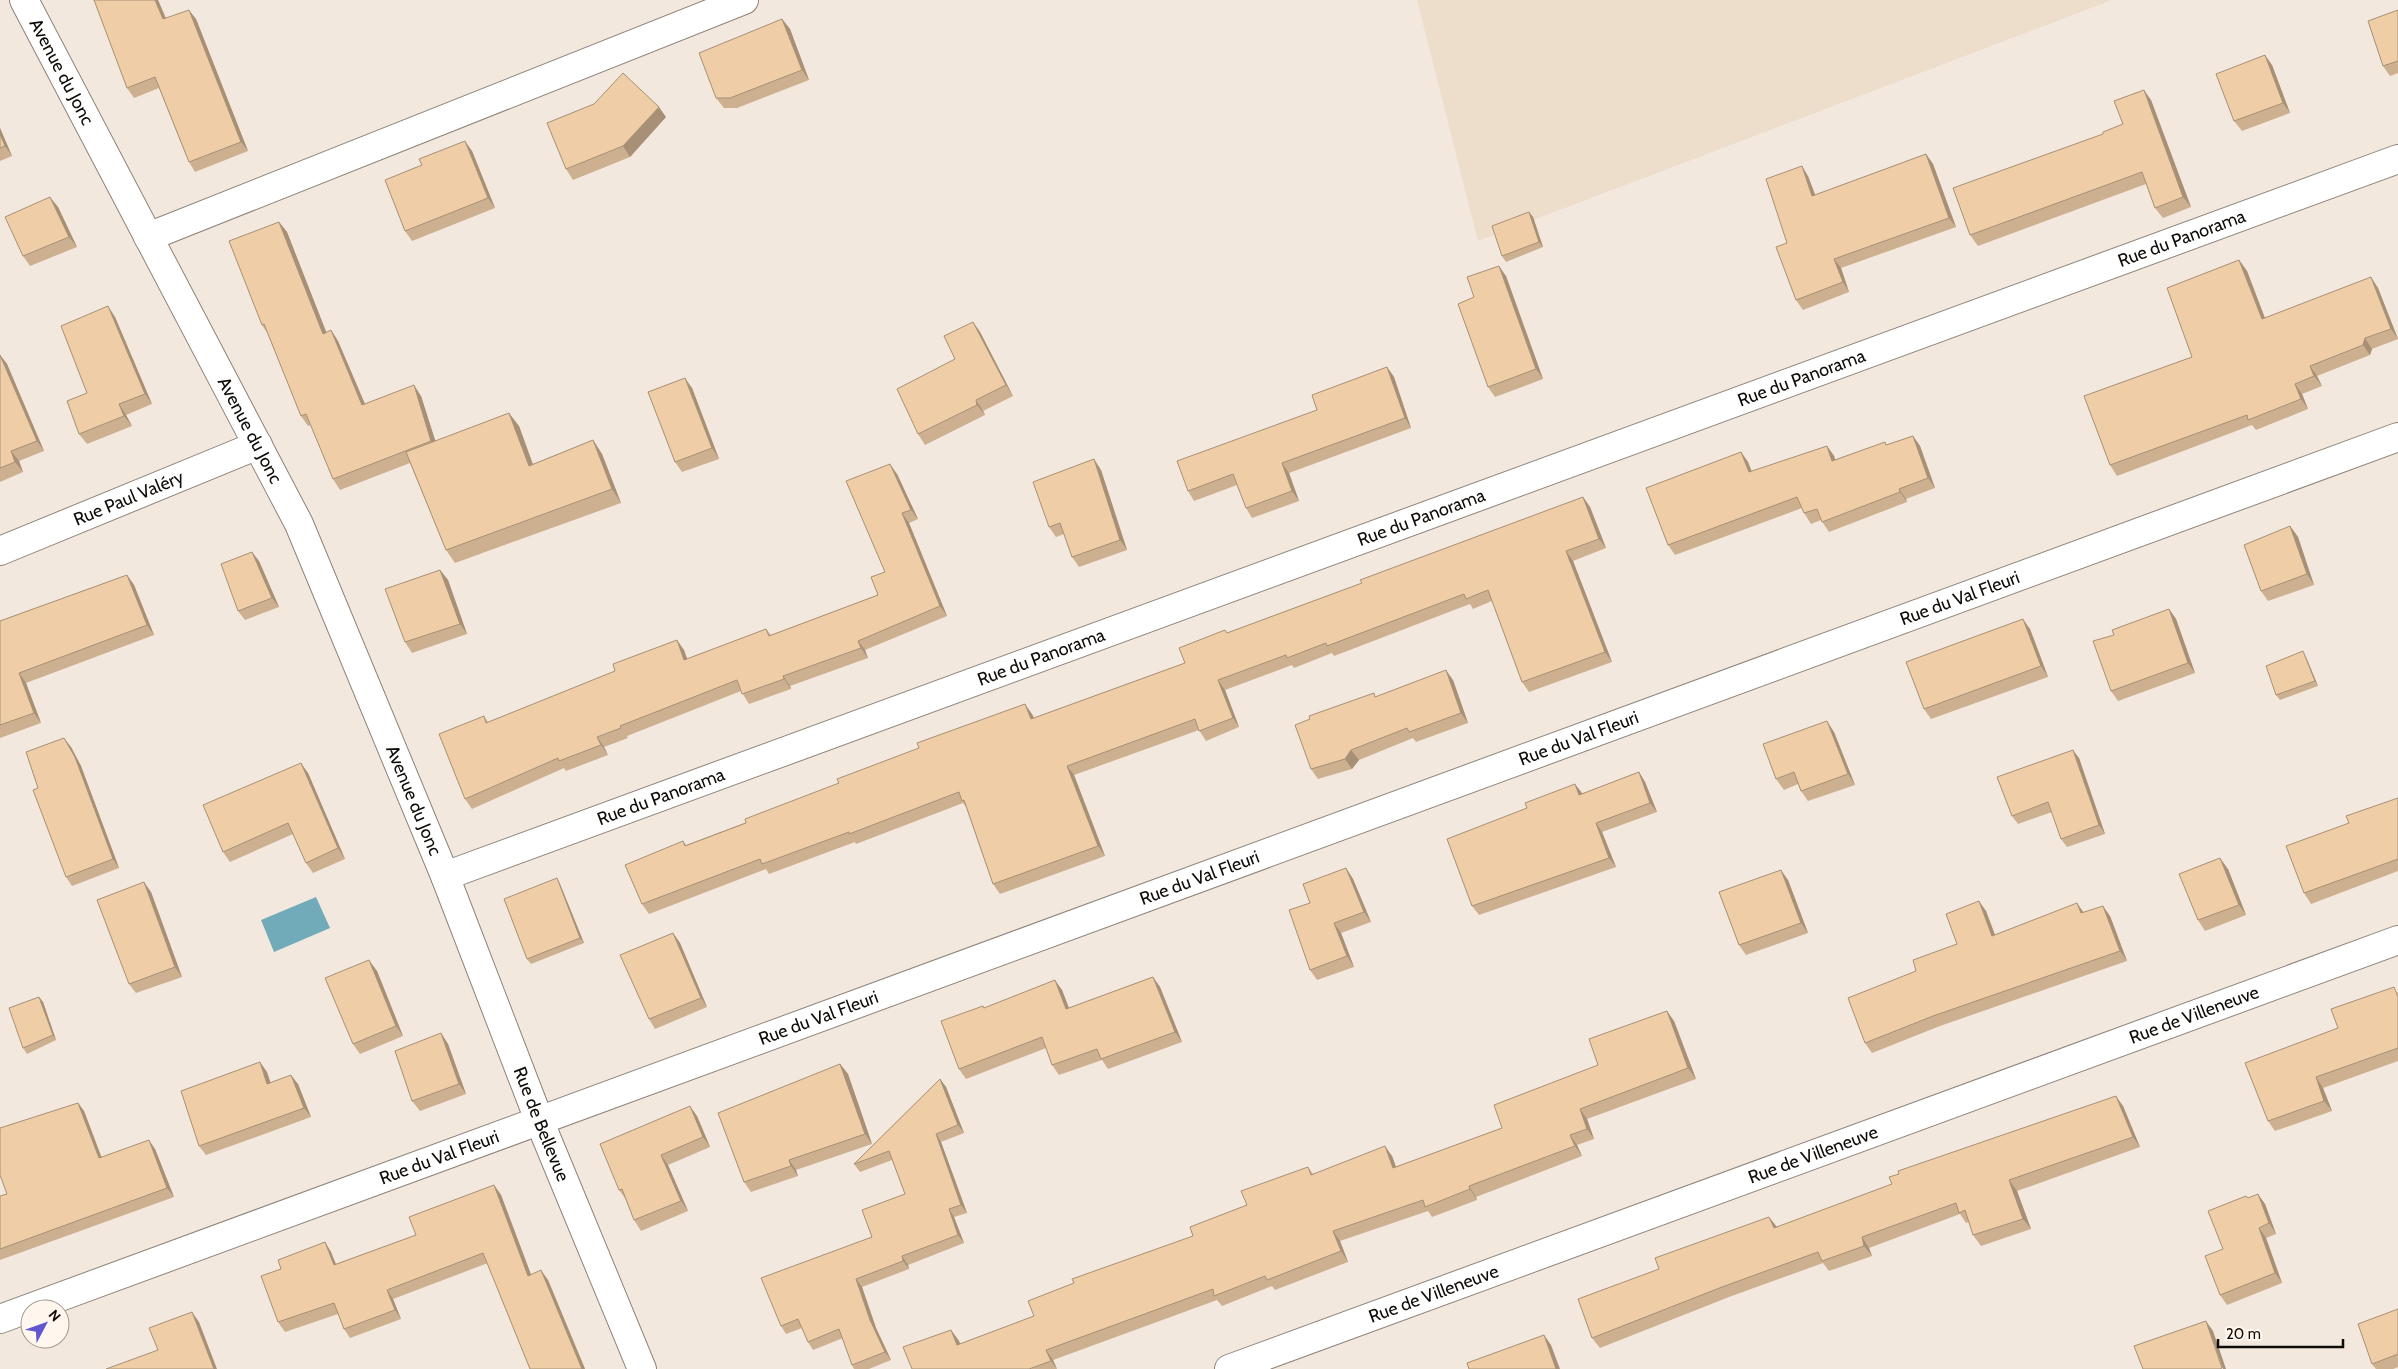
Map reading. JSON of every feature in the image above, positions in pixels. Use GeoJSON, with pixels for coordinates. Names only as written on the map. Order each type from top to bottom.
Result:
{"type":"FeatureCollection","features":[{"type":"Feature","properties":{"kind":"street","name":"Avenue du Jonc"},"geometry":{"type":"LineString","coordinates":[[24,0],[299,524],[445,876]]}},
{"type":"Feature","properties":{"kind":"street"},"geometry":{"type":"LineString","coordinates":[[148,237],[744,0]]}},
{"type":"Feature","properties":{"kind":"street","name":"Rue du Panorama"},"geometry":{"type":"LineString","coordinates":[[445,876],[2398,159]]}},
{"type":"Feature","properties":{"kind":"street","name":"Rue du Val Fleuri"},"geometry":{"type":"LineString","coordinates":[[0,1319],[2398,437]]}},
{"type":"Feature","properties":{"kind":"street","name":"Rue Paul Valéry"},"geometry":{"type":"LineString","coordinates":[[0,551],[258,445]]}},
{"type":"Feature","properties":{"kind":"street","name":"Rue de Bellevue"},"geometry":{"type":"LineString","coordinates":[[445,876],[539,1120],[642,1369]]}},
{"type":"Feature","properties":{"kind":"street","name":"Rue de Villeneuve"},"geometry":{"type":"LineString","coordinates":[[1229,1369],[2398,940]]}},
{"type":"Feature","properties":{"kind":"shaded area"},"geometry":{"type":"Polygon","coordinates":[[[1417,0],[2112,0],[1478,241],[1417,0]]]}},
{"type":"Feature","properties":{"kind":"water"},"geometry":{"type":"Polygon","coordinates":[[[316,897],[330,928],[274,952],[261,920],[316,897]]]}},
{"type":"Feature","properties":{"kind":"building"},"geometry":{"type":"Polygon","coordinates":[[[94,0],[155,0],[163,19],[189,10],[241,142],[189,162],[155,77],[127,88],[94,0]]]}},
{"type":"Feature","properties":{"kind":"building"},"geometry":{"type":"Polygon","coordinates":[[[2398,10],[2398,61],[2383,66],[2368,21],[2398,10]]]}},
{"type":"Feature","properties":{"kind":"building"},"geometry":{"type":"Polygon","coordinates":[[[782,19],[802,70],[730,98],[716,98],[699,53],[782,19]]]}},
{"type":"Feature","properties":{"kind":"building"},"geometry":{"type":"Polygon","coordinates":[[[2265,55],[2283,103],[2234,121],[2216,74],[2265,55]]]}},
{"type":"Feature","properties":{"kind":"building"},"geometry":{"type":"Polygon","coordinates":[[[623,73],[659,107],[623,146],[566,169],[547,123],[594,104],[623,73]]]}},
{"type":"Feature","properties":{"kind":"building"},"geometry":{"type":"Polygon","coordinates":[[[2144,90],[2183,197],[2155,208],[2142,172],[1970,235],[1953,188],[2103,134],[2103,132],[2123,124],[2114,101],[2144,90]]]}},
{"type":"Feature","properties":{"kind":"building"},"geometry":{"type":"Polygon","coordinates":[[[0,134],[5,146],[0,148],[0,134]]]}},
{"type":"Feature","properties":{"kind":"building"},"geometry":{"type":"Polygon","coordinates":[[[465,141],[488,198],[405,231],[385,180],[422,165],[419,159],[465,141]]]}},
{"type":"Feature","properties":{"kind":"building"},"geometry":{"type":"Polygon","coordinates":[[[1926,154],[1949,218],[1834,259],[1843,282],[1796,300],[1776,247],[1787,243],[1766,179],[1802,166],[1812,196],[1926,154]]]}},
{"type":"Feature","properties":{"kind":"building"},"geometry":{"type":"Polygon","coordinates":[[[50,197],[69,237],[23,256],[5,217],[50,197]]]}},
{"type":"Feature","properties":{"kind":"building"},"geometry":{"type":"Polygon","coordinates":[[[1529,212],[1539,242],[1502,256],[1492,226],[1529,212]]]}},
{"type":"Feature","properties":{"kind":"building"},"geometry":{"type":"Polygon","coordinates":[[[279,222],[323,334],[331,330],[362,405],[414,385],[431,441],[333,479],[306,414],[301,416],[229,241],[279,222]]]}},
{"type":"Feature","properties":{"kind":"building"},"geometry":{"type":"Polygon","coordinates":[[[2239,260],[2262,319],[2371,277],[2391,329],[2365,338],[2363,345],[2310,366],[2314,376],[2295,384],[2301,399],[2248,420],[2247,415],[2110,465],[2084,396],[2192,357],[2167,288],[2239,260]]]}},
{"type":"Feature","properties":{"kind":"building"},"geometry":{"type":"Polygon","coordinates":[[[1499,266],[1536,369],[1488,387],[1458,304],[1474,297],[1467,277],[1499,266]]]}},
{"type":"Feature","properties":{"kind":"building"},"geometry":{"type":"Polygon","coordinates":[[[108,306],[145,394],[119,404],[124,416],[79,434],[67,401],[87,393],[61,326],[108,306]]]}},
{"type":"Feature","properties":{"kind":"building"},"geometry":{"type":"Polygon","coordinates":[[[973,322],[1006,385],[976,400],[977,405],[918,434],[897,389],[955,359],[944,336],[973,322]]]}},
{"type":"Feature","properties":{"kind":"building"},"geometry":{"type":"Polygon","coordinates":[[[0,355],[37,441],[11,451],[15,462],[0,468],[0,355]]]}},
{"type":"Feature","properties":{"kind":"building"},"geometry":{"type":"Polygon","coordinates":[[[1387,367],[1405,418],[1282,463],[1292,491],[1246,508],[1233,474],[1188,491],[1177,461],[1317,410],[1312,395],[1387,367]]]}},
{"type":"Feature","properties":{"kind":"building"},"geometry":{"type":"Polygon","coordinates":[[[685,378],[712,448],[675,462],[648,392],[685,378]]]}},
{"type":"Feature","properties":{"kind":"building"},"geometry":{"type":"Polygon","coordinates":[[[509,413],[529,466],[593,440],[612,489],[446,550],[406,452],[509,413]]]}},
{"type":"Feature","properties":{"kind":"building"},"geometry":{"type":"Polygon","coordinates":[[[1913,436],[1928,478],[1899,489],[1900,492],[1822,522],[1817,509],[1804,513],[1797,497],[1668,545],[1646,488],[1741,452],[1749,472],[1827,446],[1832,461],[1885,442],[1886,445],[1913,436]]]}},
{"type":"Feature","properties":{"kind":"building"},"geometry":{"type":"Polygon","coordinates":[[[1094,459],[1120,540],[1072,557],[1060,523],[1049,527],[1033,482],[1094,459]]]}},
{"type":"Feature","properties":{"kind":"building"},"geometry":{"type":"Polygon","coordinates":[[[890,464],[911,510],[902,513],[940,606],[858,641],[861,648],[783,676],[784,679],[742,694],[737,680],[620,726],[621,728],[597,737],[601,745],[559,761],[558,758],[465,799],[439,734],[484,716],[486,723],[615,671],[613,664],[677,640],[684,660],[766,629],[769,636],[878,595],[871,577],[885,572],[846,481],[890,464]]]}},
{"type":"Feature","properties":{"kind":"building"},"geometry":{"type":"Polygon","coordinates":[[[1583,497],[1599,539],[1566,551],[1605,652],[1522,682],[1488,590],[1466,599],[1464,594],[1327,646],[1326,643],[1287,658],[1286,655],[1218,680],[1233,718],[1199,731],[1195,719],[1067,766],[1098,846],[993,884],[964,800],[962,801],[959,792],[849,834],[849,832],[762,864],[760,859],[642,904],[625,865],[683,841],[685,846],[746,823],[745,819],[839,783],[837,779],[919,748],[917,743],[1025,704],[1031,719],[1185,663],[1179,648],[1225,630],[1227,633],[1362,583],[1360,580],[1583,497]]]}},
{"type":"Feature","properties":{"kind":"building"},"geometry":{"type":"Polygon","coordinates":[[[2290,526],[2307,574],[2261,591],[2244,545],[2290,526]]]}},
{"type":"Feature","properties":{"kind":"building"},"geometry":{"type":"Polygon","coordinates":[[[252,552],[272,598],[238,611],[221,564],[252,552]]]}},
{"type":"Feature","properties":{"kind":"building"},"geometry":{"type":"Polygon","coordinates":[[[440,570],[460,624],[405,642],[385,589],[440,570]]]}},
{"type":"Feature","properties":{"kind":"building"},"geometry":{"type":"Polygon","coordinates":[[[127,575],[147,625],[19,673],[34,713],[0,725],[0,621],[127,575]]]}},
{"type":"Feature","properties":{"kind":"building"},"geometry":{"type":"Polygon","coordinates":[[[2169,609],[2188,663],[2111,691],[2093,641],[2114,635],[2112,630],[2169,609]]]}},
{"type":"Feature","properties":{"kind":"building"},"geometry":{"type":"Polygon","coordinates":[[[2023,619],[2041,666],[1924,709],[1906,662],[2023,619]]]}},
{"type":"Feature","properties":{"kind":"building"},"geometry":{"type":"Polygon","coordinates":[[[2303,651],[2315,681],[2276,695],[2266,666],[2303,651]]]}},
{"type":"Feature","properties":{"kind":"building"},"geometry":{"type":"Polygon","coordinates":[[[1446,670],[1461,713],[1409,732],[1407,728],[1351,750],[1345,759],[1311,769],[1295,725],[1310,719],[1309,716],[1374,693],[1375,697],[1446,670]]]}},
{"type":"Feature","properties":{"kind":"building"},"geometry":{"type":"Polygon","coordinates":[[[1827,721],[1848,774],[1801,791],[1794,772],[1776,779],[1763,744],[1827,721]]]}},
{"type":"Feature","properties":{"kind":"building"},"geometry":{"type":"Polygon","coordinates":[[[64,738],[75,757],[113,859],[66,877],[33,790],[38,788],[26,752],[64,738]]]}},
{"type":"Feature","properties":{"kind":"building"},"geometry":{"type":"Polygon","coordinates":[[[2073,750],[2099,825],[2061,839],[2048,802],[2012,816],[1997,777],[2073,750]]]}},
{"type":"Feature","properties":{"kind":"building"},"geometry":{"type":"Polygon","coordinates":[[[301,763],[338,848],[306,863],[288,823],[223,852],[203,805],[301,763]]]}},
{"type":"Feature","properties":{"kind":"building"},"geometry":{"type":"Polygon","coordinates":[[[1639,772],[1650,803],[1596,823],[1609,858],[1472,906],[1447,839],[1527,808],[1525,803],[1575,784],[1579,795],[1639,772]]]}},
{"type":"Feature","properties":{"kind":"building"},"geometry":{"type":"Polygon","coordinates":[[[2398,798],[2398,859],[2304,893],[2286,846],[2349,823],[2346,816],[2398,798]]]}},
{"type":"Feature","properties":{"kind":"building"},"geometry":{"type":"Polygon","coordinates":[[[2220,858],[2239,905],[2198,920],[2179,874],[2220,858]]]}},
{"type":"Feature","properties":{"kind":"building"},"geometry":{"type":"Polygon","coordinates":[[[1346,868],[1364,912],[1334,923],[1347,956],[1310,970],[1289,910],[1310,903],[1303,884],[1346,868]]]}},
{"type":"Feature","properties":{"kind":"building"},"geometry":{"type":"Polygon","coordinates":[[[1781,870],[1801,923],[1739,945],[1719,892],[1781,870]]]}},
{"type":"Feature","properties":{"kind":"building"},"geometry":{"type":"Polygon","coordinates":[[[557,878],[580,938],[527,959],[504,899],[557,878]]]}},
{"type":"Feature","properties":{"kind":"building"},"geometry":{"type":"Polygon","coordinates":[[[144,882],[175,967],[129,984],[97,900],[144,882]]]}},
{"type":"Feature","properties":{"kind":"building"},"geometry":{"type":"Polygon","coordinates":[[[1979,901],[1992,936],[2077,903],[2081,913],[2103,906],[2120,951],[1933,1016],[1865,1043],[1848,998],[1916,971],[1913,960],[1957,944],[1946,914],[1979,901]]]}},
{"type":"Feature","properties":{"kind":"building"},"geometry":{"type":"Polygon","coordinates":[[[673,933],[701,998],[649,1019],[620,955],[673,933]]]}},
{"type":"Feature","properties":{"kind":"building"},"geometry":{"type":"Polygon","coordinates":[[[369,960],[396,1026],[353,1044],[325,978],[369,960]]]}},
{"type":"Feature","properties":{"kind":"building"},"geometry":{"type":"Polygon","coordinates":[[[1153,977],[1175,1032],[1101,1059],[1097,1049],[1052,1065],[1042,1037],[959,1069],[941,1021],[983,1006],[984,1008],[1055,980],[1066,1009],[1153,977]]]}},
{"type":"Feature","properties":{"kind":"building"},"geometry":{"type":"Polygon","coordinates":[[[2394,987],[2398,997],[2398,1048],[2316,1077],[2324,1101],[2268,1121],[2245,1063],[2338,1028],[2331,1009],[2394,987]]]}},
{"type":"Feature","properties":{"kind":"building"},"geometry":{"type":"Polygon","coordinates":[[[39,997],[53,1035],[23,1048],[9,1008],[39,997]]]}},
{"type":"Feature","properties":{"kind":"building"},"geometry":{"type":"Polygon","coordinates":[[[1667,1011],[1688,1068],[1580,1109],[1587,1129],[1570,1135],[1575,1146],[1469,1186],[1470,1189],[1425,1207],[1423,1200],[1333,1231],[1341,1251],[1267,1280],[1265,1276],[1214,1296],[1213,1289],[1046,1350],[1051,1361],[1029,1369],[912,1369],[903,1347],[951,1330],[957,1345],[1034,1316],[1028,1301],[1074,1283],[1072,1279],[1193,1236],[1190,1227],[1247,1205],[1241,1191],[1308,1167],[1311,1175],[1385,1146],[1393,1168],[1502,1128],[1494,1105],[1598,1065],[1589,1039],[1667,1011]]]}},
{"type":"Feature","properties":{"kind":"building"},"geometry":{"type":"Polygon","coordinates":[[[441,1033],[459,1084],[412,1101],[395,1051],[441,1033]]]}},
{"type":"Feature","properties":{"kind":"building"},"geometry":{"type":"Polygon","coordinates":[[[260,1062],[267,1084],[291,1075],[304,1108],[199,1146],[181,1091],[260,1062]]]}},
{"type":"Feature","properties":{"kind":"building"},"geometry":{"type":"Polygon","coordinates":[[[840,1064],[865,1134],[789,1160],[791,1166],[744,1182],[718,1113],[840,1064]]]}},
{"type":"Feature","properties":{"kind":"building"},"geometry":{"type":"Polygon","coordinates":[[[940,1079],[958,1125],[936,1134],[961,1205],[949,1209],[958,1235],[902,1256],[903,1261],[856,1279],[870,1320],[885,1352],[852,1365],[839,1329],[808,1342],[798,1319],[781,1326],[761,1278],[872,1237],[862,1210],[905,1194],[889,1151],[854,1164],[940,1079]]]}},
{"type":"Feature","properties":{"kind":"building"},"geometry":{"type":"Polygon","coordinates":[[[2116,1096],[2133,1137],[2009,1180],[2023,1219],[1973,1235],[1965,1210],[1959,1213],[1956,1203],[1862,1237],[1864,1246],[1822,1261],[1818,1252],[1592,1338],[1578,1299],[1659,1269],[1655,1258],[1769,1217],[1774,1228],[1892,1184],[1889,1177],[1899,1174],[1898,1171],[2116,1096]]]}},
{"type":"Feature","properties":{"kind":"building"},"geometry":{"type":"Polygon","coordinates":[[[78,1103],[99,1158],[149,1140],[167,1188],[0,1249],[0,1196],[7,1194],[0,1175],[0,1128],[78,1103]]]}},
{"type":"Feature","properties":{"kind":"building"},"geometry":{"type":"Polygon","coordinates":[[[690,1106],[703,1137],[661,1155],[681,1201],[634,1220],[622,1189],[619,1190],[600,1144],[690,1106]]]}},
{"type":"Feature","properties":{"kind":"building"},"geometry":{"type":"Polygon","coordinates":[[[494,1185],[528,1276],[541,1270],[582,1369],[530,1369],[483,1253],[387,1290],[395,1310],[344,1329],[334,1303],[278,1322],[261,1276],[281,1269],[278,1260],[325,1242],[334,1265],[416,1235],[409,1217],[494,1185]]]}},
{"type":"Feature","properties":{"kind":"building"},"geometry":{"type":"Polygon","coordinates":[[[2258,1194],[2269,1223],[2259,1228],[2275,1273],[2220,1295],[2205,1256],[2223,1249],[2208,1211],[2246,1196],[2248,1198],[2258,1194]]]}},
{"type":"Feature","properties":{"kind":"building"},"geometry":{"type":"Polygon","coordinates":[[[2398,1309],[2398,1354],[2372,1364],[2358,1324],[2398,1309]]]}},
{"type":"Feature","properties":{"kind":"building"},"geometry":{"type":"Polygon","coordinates":[[[192,1312],[214,1369],[106,1369],[158,1350],[149,1328],[192,1312]]]}},
{"type":"Feature","properties":{"kind":"building"},"geometry":{"type":"Polygon","coordinates":[[[2206,1321],[2222,1368],[2143,1369],[2134,1346],[2206,1321]]]}},
{"type":"Feature","properties":{"kind":"building"},"geometry":{"type":"Polygon","coordinates":[[[1544,1335],[1556,1369],[1469,1369],[1467,1363],[1544,1335]]]}}]}
